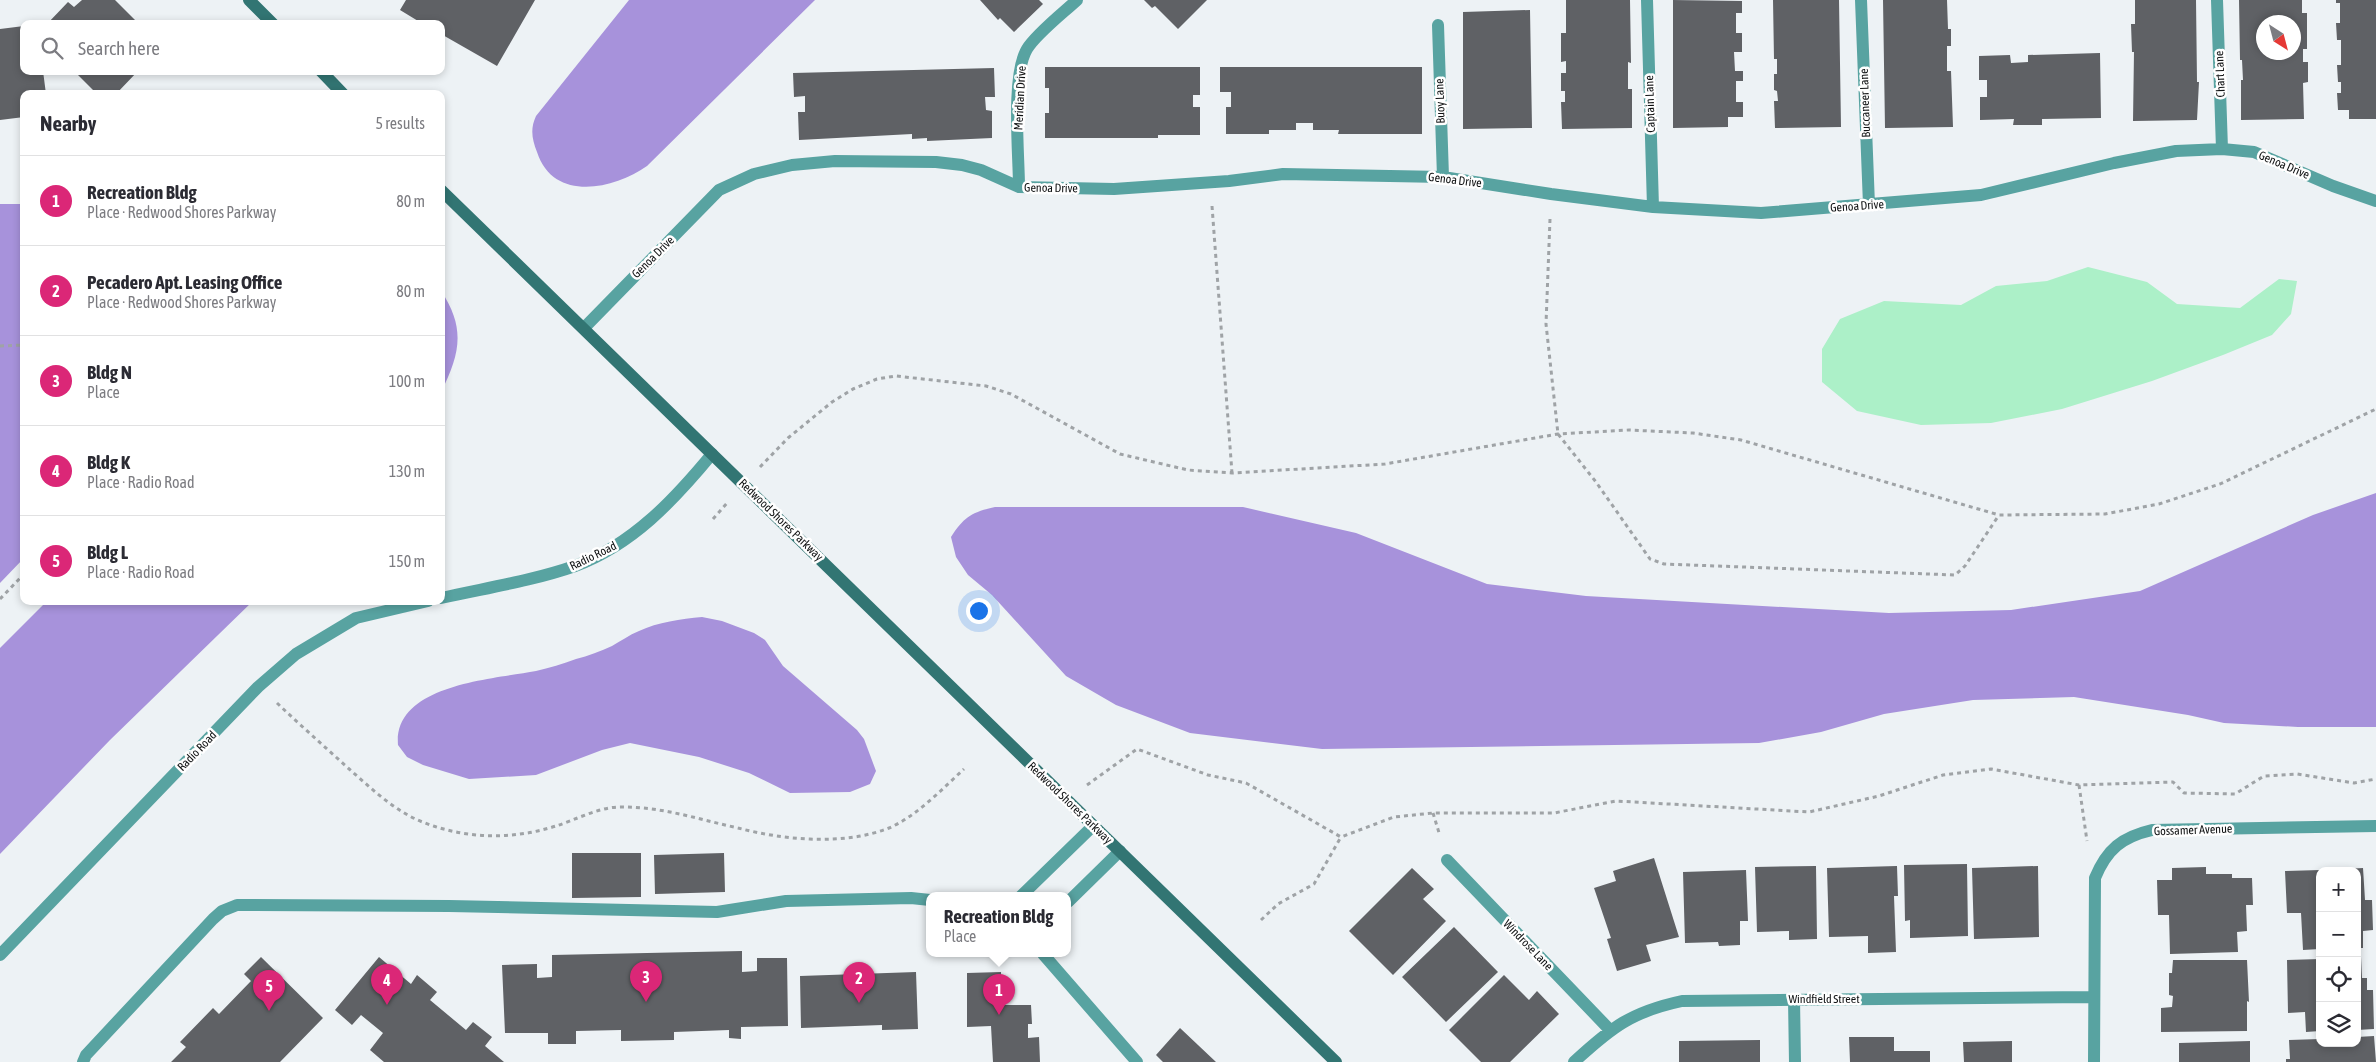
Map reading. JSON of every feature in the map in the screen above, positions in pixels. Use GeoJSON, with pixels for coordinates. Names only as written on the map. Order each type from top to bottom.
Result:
{"type":"FeatureCollection","features":[{"type":"Feature","properties":{"kind":"street"},"geometry":{"type":"LineString","coordinates":[[249,0],[269,20]]}},
{"type":"Feature","properties":{"kind":"street","name":"Meridian Drive"},"geometry":{"type":"LineString","coordinates":[[1019,188],[1019,80],[1022,61],[1028,48],[1077,0]]}},
{"type":"Feature","properties":{"kind":"street","name":"Captain Lane"},"geometry":{"type":"LineString","coordinates":[[1647,0],[1653,207]]}},
{"type":"Feature","properties":{"kind":"street","name":"Buccaneer Lane"},"geometry":{"type":"LineString","coordinates":[[1861,0],[1869,206]]}},
{"type":"Feature","properties":{"kind":"street","name":"Chart Lane"},"geometry":{"type":"LineString","coordinates":[[2217,0],[2222,148]]}},
{"type":"Feature","properties":{"kind":"street","name":"Buoy Lane"},"geometry":{"type":"LineString","coordinates":[[1438,25],[1443,177]]}},
{"type":"Feature","properties":{"kind":"street"},"geometry":{"type":"LineString","coordinates":[[325,75],[339,90]]}},
{"type":"Feature","properties":{"kind":"street","name":"Genoa Drive"},"geometry":{"type":"LineString","coordinates":[[584,328],[719,190],[754,174],[792,165],[836,161],[936,162],[962,165],[981,170],[1019,188],[1114,189],[1283,174],[1443,177],[1551,194],[1653,207],[1761,212],[1869,206],[1981,195],[2123,161],[2176,151],[2222,148],[2254,152],[2333,186],[2376,201]]}},
{"type":"Feature","properties":{"kind":"street","name":"Redwood Shores Parkway"},"geometry":{"type":"LineString","coordinates":[[445,194],[1336,1062]]}},
{"type":"Feature","properties":{"kind":"street","name":"Radio Road"},"geometry":{"type":"LineString","coordinates":[[445,597],[563,570],[615,546],[674,498],[712,454]]}},
{"type":"Feature","properties":{"kind":"street","name":"Radio Road"},"geometry":{"type":"LineString","coordinates":[[0,955],[258,687],[296,654],[356,618],[411,605]]}},
{"type":"Feature","properties":{"kind":"street"},"geometry":{"type":"LineString","coordinates":[[1025,892],[1093,826]]}},
{"type":"Feature","properties":{"kind":"street","name":"Gossamer Avenue"},"geometry":{"type":"LineString","coordinates":[[2094,1062],[2095,878],[2103,859],[2118,845],[2134,834],[2152,830],[2376,826]]}},
{"type":"Feature","properties":{"kind":"street","name":"Redwood Shores Parkway"},"geometry":{"type":"LineString","coordinates":[[1071,899],[1120,851]]}},
{"type":"Feature","properties":{"kind":"street","name":"Windrose Lane"},"geometry":{"type":"LineString","coordinates":[[1448,860],[1610,1029]]}},
{"type":"Feature","properties":{"kind":"street"},"geometry":{"type":"LineString","coordinates":[[83,1062],[86,1055],[200,932],[222,911],[237,905],[449,906],[717,912],[786,901],[911,898],[926,900]]}},
{"type":"Feature","properties":{"kind":"street"},"geometry":{"type":"LineString","coordinates":[[1046,957],[1137,1062]]}},
{"type":"Feature","properties":{"kind":"street","name":"Windfield Street"},"geometry":{"type":"LineString","coordinates":[[1574,1062],[1610,1029],[1632,1016],[1654,1007],[1682,1001],[2094,997]]}},
{"type":"Feature","properties":{"kind":"street"},"geometry":{"type":"LineString","coordinates":[[1794,999],[1795,1062]]}},
{"type":"Feature","properties":{"kind":"path"},"geometry":{"type":"LineString","coordinates":[[1210,181],[1232,472]]}},
{"type":"Feature","properties":{"kind":"path"},"geometry":{"type":"LineString","coordinates":[[1551,194],[1546,324],[1558,434],[1596,482],[1642,551],[1650,559],[1664,564],[1955,575],[1965,566],[1999,515]]}},
{"type":"Feature","properties":{"kind":"path"},"geometry":{"type":"LineString","coordinates":[[0,346],[20,346]]}},
{"type":"Feature","properties":{"kind":"path"},"geometry":{"type":"LineString","coordinates":[[778,448],[832,402],[853,389],[877,379],[896,376],[994,389],[1011,394],[1120,454],[1188,470],[1232,472],[1385,464],[1558,434],[1629,430],[1693,432],[1741,440],[1999,515],[2105,514],[2159,504],[2220,484],[2376,409]]}},
{"type":"Feature","properties":{"kind":"path"},"geometry":{"type":"LineString","coordinates":[[0,599],[20,578]]}},
{"type":"Feature","properties":{"kind":"path"},"geometry":{"type":"LineString","coordinates":[[258,687],[384,800],[422,823],[453,832],[488,837],[512,836],[554,827],[614,807],[646,806],[682,813],[739,829],[789,837],[835,838],[860,835],[890,828],[927,802],[964,769]]}},
{"type":"Feature","properties":{"kind":"path"},"geometry":{"type":"LineString","coordinates":[[1066,800],[1137,749],[1208,775],[1246,782],[1341,837]]}},
{"type":"Feature","properties":{"kind":"path"},"geometry":{"type":"LineString","coordinates":[[1261,920],[1278,904],[1314,884],[1341,837],[1394,817],[1433,813],[1554,813],[1616,801],[1809,812],[1879,796],[1943,775],[1992,769],[2079,785],[2173,782],[2184,793],[2235,794],[2264,776],[2297,774],[2354,782],[2376,779]]}},
{"type":"Feature","properties":{"kind":"green space"},"geometry":{"type":"Polygon","coordinates":[[[2088,267],[2147,282],[2177,304],[2240,308],[2279,279],[2297,281],[2291,314],[2272,335],[2152,381],[2062,409],[1991,423],[1921,425],[1857,411],[1822,382],[1822,349],[1840,319],[1884,301],[1961,305],[1996,286],[2047,281],[2088,267]]]}},
{"type":"Feature","properties":{"kind":"shaded area"},"geometry":{"type":"Polygon","coordinates":[[[629,0],[815,0],[647,166],[618,181],[585,187],[570,185],[556,179],[545,168],[534,143],[532,130],[534,121],[536,116],[629,0]]]}},
{"type":"Feature","properties":{"kind":"shaded area"},"geometry":{"type":"Polygon","coordinates":[[[0,204],[20,204],[20,562],[0,583],[0,204]]]}},
{"type":"Feature","properties":{"kind":"shaded area"},"geometry":{"type":"Polygon","coordinates":[[[445,298],[454,317],[458,341],[453,365],[445,383],[445,298]]]}},
{"type":"Feature","properties":{"kind":"shaded area"},"geometry":{"type":"Polygon","coordinates":[[[2376,493],[2376,727],[2298,727],[2224,723],[2188,715],[2074,697],[1973,700],[1884,714],[1821,732],[1759,743],[1322,749],[1190,733],[1116,705],[1066,676],[992,595],[968,575],[956,557],[951,537],[969,516],[995,507],[1243,507],[1356,533],[1487,584],[1586,596],[1889,613],[2011,610],[2140,591],[2313,515],[2376,493]]]}},
{"type":"Feature","properties":{"kind":"shaded area"},"geometry":{"type":"Polygon","coordinates":[[[43,605],[249,605],[110,740],[0,854],[0,648],[43,605]]]}},
{"type":"Feature","properties":{"kind":"shaded area"},"geometry":{"type":"Polygon","coordinates":[[[702,617],[722,621],[754,633],[765,640],[783,666],[857,730],[864,739],[876,771],[870,784],[850,792],[790,793],[749,773],[699,757],[630,743],[602,750],[536,775],[469,779],[423,765],[407,757],[398,745],[401,725],[412,709],[428,697],[449,688],[556,666],[603,650],[654,625],[702,617]]]}},
{"type":"Feature","properties":{"kind":"building"},"geometry":{"type":"Polygon","coordinates":[[[82,0],[115,0],[135,20],[51,20],[68,2],[74,7],[82,0]]]}},
{"type":"Feature","properties":{"kind":"building"},"geometry":{"type":"Polygon","coordinates":[[[406,0],[535,0],[497,66],[445,36],[445,20],[416,20],[400,10],[406,0]]]}},
{"type":"Feature","properties":{"kind":"building"},"geometry":{"type":"Polygon","coordinates":[[[980,0],[1039,0],[1043,4],[1014,32],[1000,18],[998,20],[980,0]]]}},
{"type":"Feature","properties":{"kind":"building"},"geometry":{"type":"Polygon","coordinates":[[[1144,0],[1207,0],[1178,29],[1155,6],[1152,8],[1144,0]]]}},
{"type":"Feature","properties":{"kind":"building"},"geometry":{"type":"Polygon","coordinates":[[[1566,0],[1630,0],[1631,63],[1628,62],[1628,89],[1632,89],[1632,128],[1562,129],[1561,102],[1565,102],[1565,91],[1561,91],[1561,73],[1566,73],[1566,61],[1561,62],[1561,33],[1566,33],[1566,0]]]}},
{"type":"Feature","properties":{"kind":"building"},"geometry":{"type":"Polygon","coordinates":[[[1673,0],[1742,1],[1742,13],[1736,13],[1736,33],[1742,33],[1742,52],[1734,52],[1735,71],[1743,71],[1743,81],[1736,81],[1736,102],[1743,102],[1743,117],[1728,117],[1728,127],[1673,128],[1673,0]]]}},
{"type":"Feature","properties":{"kind":"building"},"geometry":{"type":"Polygon","coordinates":[[[1773,0],[1839,0],[1841,127],[1775,128],[1774,101],[1778,101],[1777,91],[1774,90],[1774,74],[1777,74],[1777,59],[1774,59],[1773,0]]]}},
{"type":"Feature","properties":{"kind":"building"},"geometry":{"type":"Polygon","coordinates":[[[1883,0],[1947,0],[1948,29],[1951,29],[1951,46],[1947,46],[1947,71],[1951,71],[1953,127],[1885,128],[1883,0]]]}},
{"type":"Feature","properties":{"kind":"building"},"geometry":{"type":"Polygon","coordinates":[[[2135,0],[2196,0],[2197,82],[2199,82],[2197,120],[2133,121],[2134,52],[2132,52],[2131,24],[2135,24],[2135,0]]]}},
{"type":"Feature","properties":{"kind":"building"},"geometry":{"type":"Polygon","coordinates":[[[2239,0],[2302,0],[2302,13],[2307,13],[2307,49],[2303,49],[2303,62],[2308,62],[2308,82],[2303,83],[2304,119],[2241,120],[2242,60],[2240,60],[2239,0]]]}},
{"type":"Feature","properties":{"kind":"building"},"geometry":{"type":"Polygon","coordinates":[[[2336,0],[2376,0],[2376,119],[2349,119],[2349,110],[2338,110],[2337,93],[2341,93],[2341,82],[2338,82],[2337,65],[2341,65],[2341,40],[2337,40],[2336,23],[2340,23],[2340,3],[2336,3],[2336,0]]]}},
{"type":"Feature","properties":{"kind":"building"},"geometry":{"type":"Polygon","coordinates":[[[1530,10],[1532,128],[1463,129],[1463,12],[1530,10]]]}},
{"type":"Feature","properties":{"kind":"building"},"geometry":{"type":"Polygon","coordinates":[[[20,26],[20,75],[44,75],[45,90],[20,90],[20,118],[0,120],[0,29],[20,26]]]}},
{"type":"Feature","properties":{"kind":"building"},"geometry":{"type":"Polygon","coordinates":[[[2100,53],[2101,118],[2042,119],[2042,125],[2013,125],[2014,119],[1980,120],[1980,97],[1987,97],[1987,80],[1979,80],[1979,56],[2010,55],[2011,63],[2028,62],[2028,55],[2100,53]]]}},
{"type":"Feature","properties":{"kind":"building"},"geometry":{"type":"Polygon","coordinates":[[[1045,67],[1200,67],[1200,95],[1193,95],[1193,107],[1200,107],[1200,135],[1158,135],[1158,138],[1045,138],[1045,113],[1049,113],[1049,88],[1045,88],[1045,67]]]}},
{"type":"Feature","properties":{"kind":"building"},"geometry":{"type":"Polygon","coordinates":[[[1220,67],[1422,67],[1422,134],[1338,134],[1339,130],[1313,130],[1313,123],[1296,123],[1296,130],[1269,130],[1269,134],[1226,134],[1226,107],[1231,107],[1231,92],[1220,92],[1220,67]]]}},
{"type":"Feature","properties":{"kind":"building"},"geometry":{"type":"Polygon","coordinates":[[[994,68],[995,97],[985,97],[986,110],[992,111],[992,138],[927,141],[927,138],[912,139],[912,134],[799,140],[798,112],[805,112],[805,96],[794,97],[793,73],[994,68]]]}},
{"type":"Feature","properties":{"kind":"building"},"geometry":{"type":"Polygon","coordinates":[[[78,75],[134,75],[120,90],[93,90],[78,75]]]}},
{"type":"Feature","properties":{"kind":"building"},"geometry":{"type":"Polygon","coordinates":[[[572,853],[641,853],[641,897],[572,898],[572,853]]]}},
{"type":"Feature","properties":{"kind":"building"},"geometry":{"type":"Polygon","coordinates":[[[724,853],[725,892],[655,894],[654,855],[724,853]]]}},
{"type":"Feature","properties":{"kind":"building"},"geometry":{"type":"Polygon","coordinates":[[[1654,858],[1679,937],[1646,945],[1651,961],[1617,971],[1607,939],[1611,938],[1594,888],[1616,881],[1613,871],[1654,858]]]}},
{"type":"Feature","properties":{"kind":"building"},"geometry":{"type":"Polygon","coordinates":[[[1967,864],[1968,936],[1910,938],[1910,920],[1905,921],[1904,865],[1967,864]]]}},
{"type":"Feature","properties":{"kind":"building"},"geometry":{"type":"Polygon","coordinates":[[[1816,866],[1817,939],[1789,940],[1789,931],[1757,932],[1755,867],[1816,866]]]}},
{"type":"Feature","properties":{"kind":"building"},"geometry":{"type":"Polygon","coordinates":[[[1897,866],[1898,896],[1894,896],[1896,952],[1868,953],[1868,936],[1829,937],[1827,868],[1897,866]]]}},
{"type":"Feature","properties":{"kind":"building"},"geometry":{"type":"Polygon","coordinates":[[[2038,866],[2039,937],[1974,939],[1972,868],[2038,866]]]}},
{"type":"Feature","properties":{"kind":"building"},"geometry":{"type":"Polygon","coordinates":[[[2206,867],[2206,874],[2232,874],[2232,878],[2252,878],[2253,905],[2246,905],[2247,931],[2237,932],[2238,952],[2170,954],[2169,915],[2158,915],[2157,880],[2172,880],[2172,868],[2206,867]]]}},
{"type":"Feature","properties":{"kind":"building"},"geometry":{"type":"Polygon","coordinates":[[[1412,868],[1434,889],[1423,899],[1446,921],[1393,975],[1349,931],[1412,868]]]}},
{"type":"Feature","properties":{"kind":"building"},"geometry":{"type":"Polygon","coordinates":[[[2361,868],[2363,868],[2365,900],[2372,900],[2373,930],[2363,931],[2363,948],[2361,948],[2361,868]]]}},
{"type":"Feature","properties":{"kind":"building"},"geometry":{"type":"Polygon","coordinates":[[[1746,870],[1748,921],[1740,921],[1740,945],[1719,946],[1718,942],[1685,943],[1683,872],[1746,870]]]}},
{"type":"Feature","properties":{"kind":"building"},"geometry":{"type":"Polygon","coordinates":[[[2316,870],[2316,949],[2303,950],[2301,913],[2287,913],[2285,871],[2316,870]]]}},
{"type":"Feature","properties":{"kind":"building"},"geometry":{"type":"Polygon","coordinates":[[[1454,927],[1498,972],[1446,1022],[1402,977],[1454,927]]]}},
{"type":"Feature","properties":{"kind":"building"},"geometry":{"type":"Polygon","coordinates":[[[742,951],[742,972],[757,971],[757,958],[787,958],[788,1026],[741,1027],[741,1039],[729,1038],[729,1030],[674,1032],[674,1040],[621,1041],[621,1030],[576,1031],[576,1044],[548,1044],[548,1033],[505,1033],[502,965],[537,964],[537,978],[552,977],[552,955],[742,951]]]}},
{"type":"Feature","properties":{"kind":"building"},"geometry":{"type":"Polygon","coordinates":[[[261,957],[323,1018],[280,1062],[171,1062],[186,1047],[180,1042],[213,1008],[219,1014],[251,981],[244,974],[261,957]]]}},
{"type":"Feature","properties":{"kind":"building"},"geometry":{"type":"Polygon","coordinates":[[[379,957],[411,984],[417,975],[437,992],[430,1000],[466,1030],[473,1022],[492,1037],[485,1046],[504,1062],[384,1062],[370,1050],[383,1033],[361,1015],[352,1025],[335,1010],[379,957]]]}},
{"type":"Feature","properties":{"kind":"building"},"geometry":{"type":"Polygon","coordinates":[[[2361,957],[2362,978],[2367,978],[2367,990],[2373,990],[2374,1029],[2361,1030],[2361,957]]]}},
{"type":"Feature","properties":{"kind":"building"},"geometry":{"type":"Polygon","coordinates":[[[2316,959],[2316,1031],[2306,1032],[2305,1012],[2288,1013],[2287,960],[2316,959]]]}},
{"type":"Feature","properties":{"kind":"building"},"geometry":{"type":"Polygon","coordinates":[[[2173,960],[2247,960],[2249,1002],[2247,1001],[2247,1031],[2161,1032],[2161,1008],[2172,1007],[2173,996],[2169,995],[2169,973],[2172,973],[2173,960]]]}},
{"type":"Feature","properties":{"kind":"building"},"geometry":{"type":"Polygon","coordinates":[[[916,972],[918,1029],[882,1030],[882,1025],[801,1028],[800,976],[916,972]]]}},
{"type":"Feature","properties":{"kind":"building"},"geometry":{"type":"Polygon","coordinates":[[[1001,972],[1002,1005],[1031,1005],[1032,1024],[1028,1024],[1028,1038],[1039,1037],[1040,1062],[993,1062],[991,1026],[967,1027],[967,973],[1001,972]]]}},
{"type":"Feature","properties":{"kind":"building"},"geometry":{"type":"Polygon","coordinates":[[[1504,975],[1529,1000],[1537,991],[1559,1014],[1510,1062],[1481,1062],[1449,1030],[1504,975]]]}},
{"type":"Feature","properties":{"kind":"building"},"geometry":{"type":"Polygon","coordinates":[[[1180,1028],[1216,1062],[1163,1062],[1156,1055],[1180,1028]]]}},
{"type":"Feature","properties":{"kind":"building"},"geometry":{"type":"Polygon","coordinates":[[[2374,1036],[2376,1062],[2286,1062],[2286,1059],[2290,1059],[2289,1040],[2316,1039],[2316,1047],[2361,1047],[2361,1037],[2374,1036]]]}},
{"type":"Feature","properties":{"kind":"building"},"geometry":{"type":"Polygon","coordinates":[[[1849,1037],[1894,1037],[1894,1051],[1930,1051],[1930,1062],[1850,1062],[1849,1037]]]}},
{"type":"Feature","properties":{"kind":"building"},"geometry":{"type":"Polygon","coordinates":[[[1760,1040],[1760,1062],[1679,1062],[1679,1041],[1760,1040]]]}},
{"type":"Feature","properties":{"kind":"building"},"geometry":{"type":"Polygon","coordinates":[[[2012,1041],[2012,1062],[1964,1062],[1963,1042],[2012,1041]]]}},
{"type":"Feature","properties":{"kind":"building"},"geometry":{"type":"Polygon","coordinates":[[[2250,1041],[2250,1062],[2179,1062],[2179,1043],[2250,1041]]]}},
{"type":"Feature","properties":{"kind":"place","name":"Bldg N"},"geometry":{"type":"Point","coordinates":[646,1002]}},
{"type":"Feature","properties":{"kind":"place","name":"Pecadero Apt. Leasing Office"},"geometry":{"type":"Point","coordinates":[859,1003]}},
{"type":"Feature","properties":{"kind":"place","name":"Bldg K"},"geometry":{"type":"Point","coordinates":[387,1005]}},
{"type":"Feature","properties":{"kind":"place","name":"Bldg L"},"geometry":{"type":"Point","coordinates":[269,1011]}},
{"type":"Feature","properties":{"kind":"place","name":"Recreation Bldg"},"geometry":{"type":"Point","coordinates":[999,1015]}}]}
